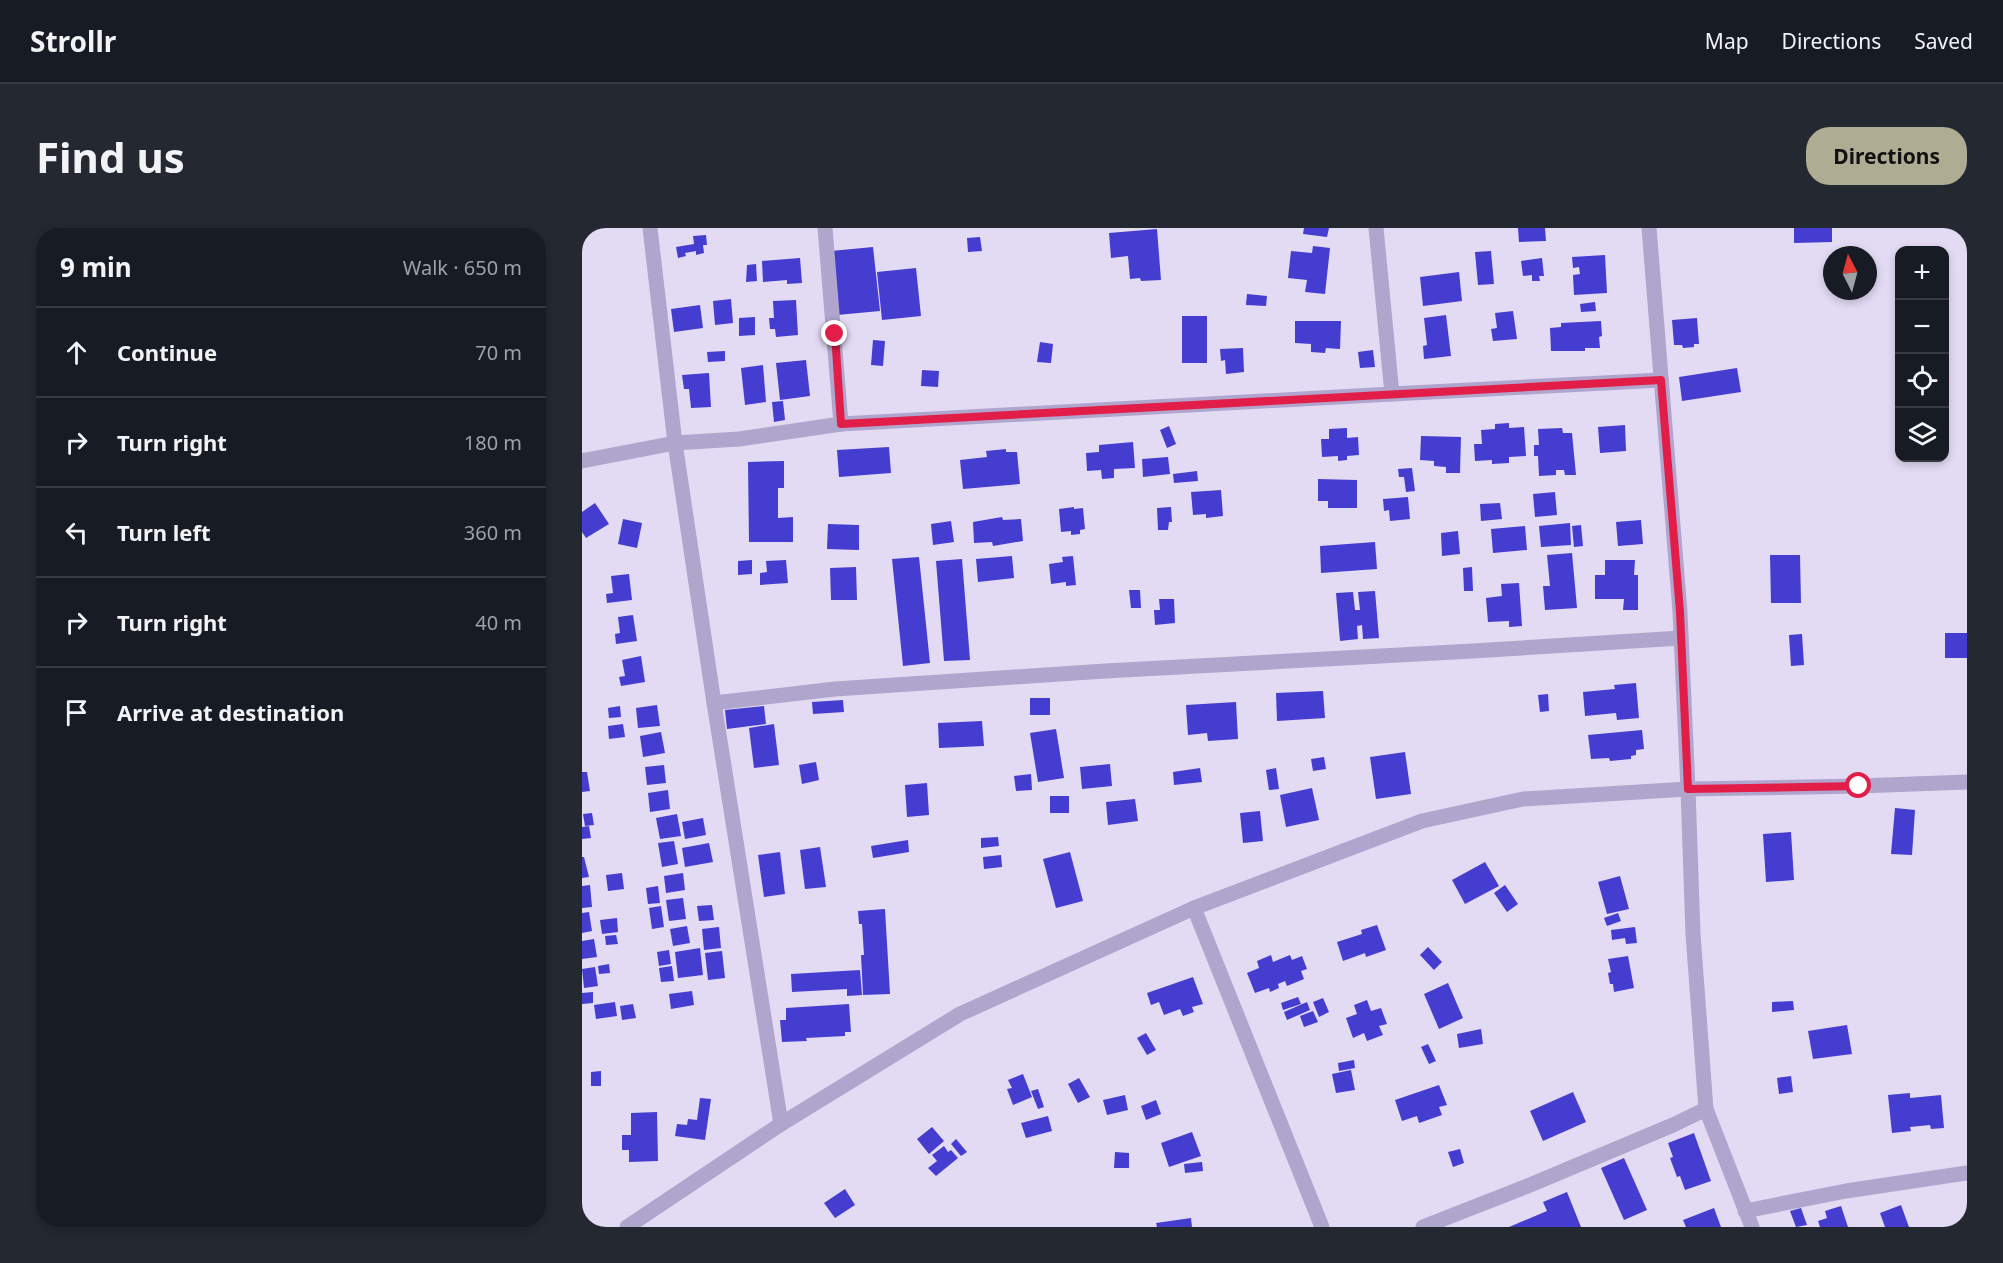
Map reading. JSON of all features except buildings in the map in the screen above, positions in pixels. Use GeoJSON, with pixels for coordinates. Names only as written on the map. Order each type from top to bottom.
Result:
{"type":"FeatureCollection","features":[{"type":"Feature","properties":{"kind":"street"},"geometry":{"type":"LineString","coordinates":[[650,228],[675,443],[714,703],[782,1124]]}},
{"type":"Feature","properties":{"kind":"street"},"geometry":{"type":"LineString","coordinates":[[825,228],[841,424]]}},
{"type":"Feature","properties":{"kind":"street"},"geometry":{"type":"LineString","coordinates":[[1376,228],[1392,394]]}},
{"type":"Feature","properties":{"kind":"street"},"geometry":{"type":"LineString","coordinates":[[1649,228],[1681,638],[1693,934],[1706,1108],[1752,1227]]}},
{"type":"Feature","properties":{"kind":"street"},"geometry":{"type":"LineString","coordinates":[[582,461],[675,443],[739,439],[841,424],[1661,380]]}},
{"type":"Feature","properties":{"kind":"street"},"geometry":{"type":"LineString","coordinates":[[714,703],[835,689],[1681,638]]}},
{"type":"Feature","properties":{"kind":"street"},"geometry":{"type":"LineString","coordinates":[[627,1227],[782,1124],[960,1014],[1194,908],[1422,821],[1523,799],[1688,789],[1967,782]]}},
{"type":"Feature","properties":{"kind":"street"},"geometry":{"type":"LineString","coordinates":[[1194,908],[1322,1227]]}},
{"type":"Feature","properties":{"kind":"street"},"geometry":{"type":"LineString","coordinates":[[1423,1227],[1673,1125],[1706,1108]]}},
{"type":"Feature","properties":{"kind":"street"},"geometry":{"type":"LineString","coordinates":[[1745,1211],[1846,1191],[1967,1173]]}},
{"type":"Feature","properties":{"kind":"route"},"geometry":{"type":"LineString","coordinates":[[835,334],[841,424],[1661,380],[1680,612],[1688,789],[1859,786]]}}]}
